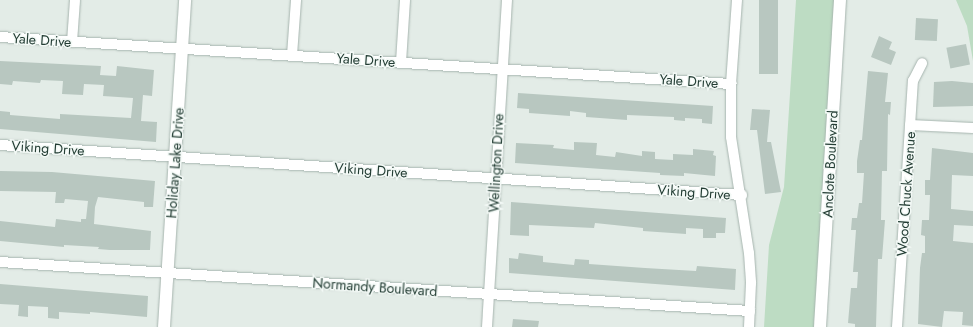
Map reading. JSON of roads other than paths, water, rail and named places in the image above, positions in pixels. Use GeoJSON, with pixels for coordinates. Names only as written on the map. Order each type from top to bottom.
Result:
{"type":"FeatureCollection","features":[{"type":"Feature","properties":{"kind":"street"},"geometry":{"type":"LineString","coordinates":[[72,42],[75,0]]}},
{"type":"Feature","properties":{"kind":"street","name":"Holiday Lake Drive"},"geometry":{"type":"LineString","coordinates":[[164,327],[185,0]]}},
{"type":"Feature","properties":{"kind":"street"},"geometry":{"type":"LineString","coordinates":[[292,55],[296,0]]}},
{"type":"Feature","properties":{"kind":"street"},"geometry":{"type":"LineString","coordinates":[[401,62],[405,0]]}},
{"type":"Feature","properties":{"kind":"street","name":"Wellington Drive"},"geometry":{"type":"LineString","coordinates":[[487,327],[507,0]]}},
{"type":"Feature","properties":{"kind":"street"},"geometry":{"type":"LineString","coordinates":[[737,0],[731,84],[731,137],[742,195],[749,253],[749,327]]}},
{"type":"Feature","properties":{"kind":"street","name":"Anclote Boulevard"},"geometry":{"type":"LineString","coordinates":[[820,327],[840,0]]}},
{"type":"Feature","properties":{"kind":"street","name":"Yale Drive"},"geometry":{"type":"LineString","coordinates":[[0,37],[731,84]]}},
{"type":"Feature","properties":{"kind":"street","name":"Wood Chuck Avenue"},"geometry":{"type":"LineString","coordinates":[[897,327],[913,81],[922,63]]}},
{"type":"Feature","properties":{"kind":"street"},"geometry":{"type":"LineString","coordinates":[[910,125],[973,128]]}},
{"type":"Feature","properties":{"kind":"street","name":"Viking Drive"},"geometry":{"type":"LineString","coordinates":[[0,145],[742,195]]}},
{"type":"Feature","properties":{"kind":"street","name":"Normandy Boulevard"},"geometry":{"type":"LineString","coordinates":[[0,262],[750,312]]}}]}
